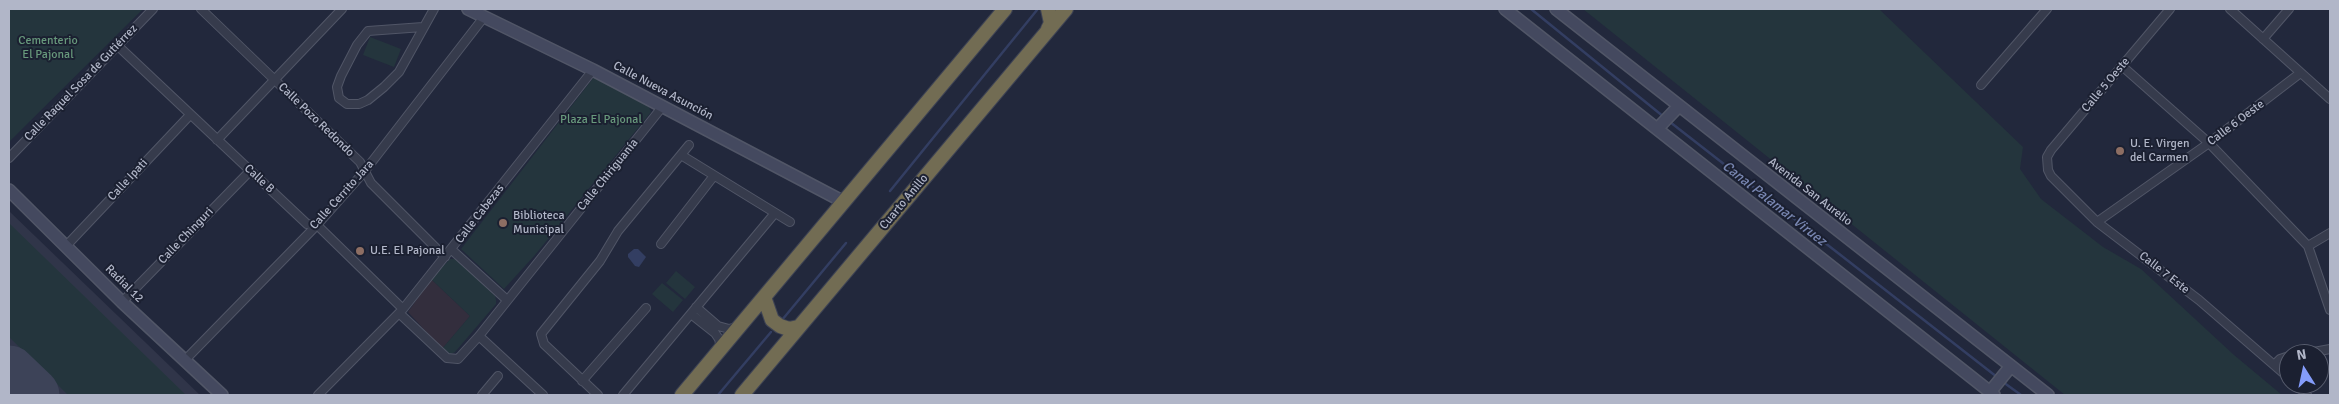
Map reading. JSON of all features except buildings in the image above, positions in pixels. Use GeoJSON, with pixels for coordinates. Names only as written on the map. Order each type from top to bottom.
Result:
{"type":"FeatureCollection","features":[{"type":"Feature","properties":{"kind":"highway"},"geometry":{"type":"LineString","coordinates":[[682,395],[1005,9]]}},
{"type":"Feature","properties":{"kind":"highway"},"geometry":{"type":"LineString","coordinates":[[1048,9],[1051,23],[1048,30]]}},
{"type":"Feature","properties":{"kind":"highway","name":"Cuarto Anillo"},"geometry":{"type":"LineString","coordinates":[[742,395],[1066,9]]}},
{"type":"Feature","properties":{"kind":"highway"},"geometry":{"type":"LineString","coordinates":[[764,297],[772,320],[780,326],[789,329],[798,327]]}},
{"type":"Feature","properties":{"kind":"main road","name":"Calle Nueva Asunción"},"geometry":{"type":"LineString","coordinates":[[468,9],[593,70],[844,202]]}},
{"type":"Feature","properties":{"kind":"main road"},"geometry":{"type":"LineString","coordinates":[[1505,9],[1659,127],[1993,391],[2008,369]]}},
{"type":"Feature","properties":{"kind":"main road","name":"Avenida San Aurelio"},"geometry":{"type":"LineString","coordinates":[[1556,9],[1675,109],[2008,369],[2048,395]]}},
{"type":"Feature","properties":{"kind":"main road"},"geometry":{"type":"LineString","coordinates":[[1659,127],[1675,109]]}},
{"type":"Feature","properties":{"kind":"main road","name":"Radial 12"},"geometry":{"type":"LineString","coordinates":[[9,190],[67,245],[122,302],[222,395]]}},
{"type":"Feature","properties":{"kind":"street","name":"Calle Raquel Sosa de Gutiérrez"},"geometry":{"type":"LineString","coordinates":[[9,158],[154,9]]}},
{"type":"Feature","properties":{"kind":"street","name":"Calle Pozo Redondo"},"geometry":{"type":"LineString","coordinates":[[201,9],[360,162],[371,183],[445,257]]}},
{"type":"Feature","properties":{"kind":"street"},"geometry":{"type":"LineString","coordinates":[[217,140],[342,9]]}},
{"type":"Feature","properties":{"kind":"street"},"geometry":{"type":"LineString","coordinates":[[422,27],[368,30],[357,45],[341,76],[337,87],[339,98],[347,104],[358,104],[368,100],[384,87],[399,72],[422,27],[434,9]]}},
{"type":"Feature","properties":{"kind":"street"},"geometry":{"type":"LineString","coordinates":[[1981,85],[2047,9]]}},
{"type":"Feature","properties":{"kind":"street","name":"Calle 5 Oeste"},"geometry":{"type":"LineString","coordinates":[[2047,164],[2051,150],[2170,9]]}},
{"type":"Feature","properties":{"kind":"street"},"geometry":{"type":"LineString","coordinates":[[2230,9],[2299,74],[2330,99]]}},
{"type":"Feature","properties":{"kind":"street"},"geometry":{"type":"LineString","coordinates":[[2262,39],[2289,9]]}},
{"type":"Feature","properties":{"kind":"street","name":"Calle Cerrito Jara"},"geometry":{"type":"LineString","coordinates":[[185,360],[317,225],[364,172],[484,17]]}},
{"type":"Feature","properties":{"kind":"street","name":"Calle B"},"geometry":{"type":"LineString","coordinates":[[117,45],[307,224],[317,225],[447,358],[458,359]]}},
{"type":"Feature","properties":{"kind":"street"},"geometry":{"type":"LineString","coordinates":[[2122,66],[2209,143],[2308,246],[2330,310]]}},
{"type":"Feature","properties":{"kind":"street","name":"Calle Cabezas"},"geometry":{"type":"LineString","coordinates":[[318,395],[401,311],[452,250],[593,70]]}},
{"type":"Feature","properties":{"kind":"street","name":"Calle 6 Oeste"},"geometry":{"type":"LineString","coordinates":[[2097,222],[2209,143],[2299,74]]}},
{"type":"Feature","properties":{"kind":"street","name":"Calle Chiriguanía"},"geometry":{"type":"LineString","coordinates":[[458,359],[479,336],[663,106]]}},
{"type":"Feature","properties":{"kind":"street","name":"Calle Ipati"},"geometry":{"type":"LineString","coordinates":[[67,245],[190,115]]}},
{"type":"Feature","properties":{"kind":"street"},"geometry":{"type":"LineString","coordinates":[[598,395],[544,344],[542,334],[600,261],[618,231],[689,145]]}},
{"type":"Feature","properties":{"kind":"street"},"geometry":{"type":"LineString","coordinates":[[681,155],[713,177],[790,222]]}},
{"type":"Feature","properties":{"kind":"street","name":"Calle 7 Este"},"geometry":{"type":"LineString","coordinates":[[2047,164],[2051,176],[2097,222],[2199,300],[2279,368]]}},
{"type":"Feature","properties":{"kind":"street","name":"Calle Chinguri"},"geometry":{"type":"LineString","coordinates":[[122,302],[250,171]]}},
{"type":"Feature","properties":{"kind":"street"},"geometry":{"type":"LineString","coordinates":[[661,244],[713,177]]}},
{"type":"Feature","properties":{"kind":"street"},"geometry":{"type":"LineString","coordinates":[[623,395],[775,213]]}},
{"type":"Feature","properties":{"kind":"street"},"geometry":{"type":"LineString","coordinates":[[2308,246],[2330,234]]}},
{"type":"Feature","properties":{"kind":"street"},"geometry":{"type":"LineString","coordinates":[[452,250],[507,300]]}},
{"type":"Feature","properties":{"kind":"street"},"geometry":{"type":"LineString","coordinates":[[582,381],[646,308]]}},
{"type":"Feature","properties":{"kind":"street"},"geometry":{"type":"LineString","coordinates":[[694,310],[718,326],[739,327]]}},
{"type":"Feature","properties":{"kind":"street"},"geometry":{"type":"LineString","coordinates":[[694,310],[715,333],[722,347],[718,352]]}},
{"type":"Feature","properties":{"kind":"street"},"geometry":{"type":"LineString","coordinates":[[479,336],[543,395]]}},
{"type":"Feature","properties":{"kind":"street"},"geometry":{"type":"LineString","coordinates":[[2275,364],[2279,360]]}},
{"type":"Feature","properties":{"kind":"street"},"geometry":{"type":"LineString","coordinates":[[487,394],[498,376]]}},
{"type":"Feature","properties":{"kind":"shaded area"},"geometry":{"type":"Polygon","coordinates":[[[9,211],[200,395],[9,395],[9,211]]]}},
{"type":"Feature","properties":{"kind":"shaded area"},"geometry":{"type":"Polygon","coordinates":[[[431,279],[470,316],[442,349],[408,312],[431,279]]]}},
{"type":"Feature","properties":{"kind":"green space","name":"Cementerio El Pajonal"},"geometry":{"type":"Polygon","coordinates":[[[9,9],[143,9],[9,142],[9,9]]]}},
{"type":"Feature","properties":{"kind":"green space"},"geometry":{"type":"Polygon","coordinates":[[[1583,9],[1879,9],[2023,147],[2020,169],[2041,199],[2103,247],[2141,269],[2234,355],[2282,395],[2065,395],[1583,9]]]}},
{"type":"Feature","properties":{"kind":"green space"},"geometry":{"type":"Polygon","coordinates":[[[370,37],[401,49],[394,67],[363,55],[370,37]]]}},
{"type":"Feature","properties":{"kind":"green space","name":"Plaza El Pajonal"},"geometry":{"type":"Polygon","coordinates":[[[594,77],[647,102],[651,112],[535,255],[504,289],[461,249],[594,77]]]}},
{"type":"Feature","properties":{"kind":"green space"},"geometry":{"type":"Polygon","coordinates":[[[9,223],[186,395],[68,395],[9,337],[9,223]]]}},
{"type":"Feature","properties":{"kind":"green space"},"geometry":{"type":"Polygon","coordinates":[[[450,259],[456,259],[495,296],[496,300],[496,304],[455,352],[451,354],[442,349],[470,316],[431,279],[450,259]]]}},
{"type":"Feature","properties":{"kind":"green space"},"geometry":{"type":"Polygon","coordinates":[[[676,271],[695,287],[685,299],[666,283],[676,271]]]}},
{"type":"Feature","properties":{"kind":"green space"},"geometry":{"type":"Polygon","coordinates":[[[662,283],[683,300],[673,312],[652,294],[662,283]]]}},
{"type":"Feature","properties":{"kind":"water"},"geometry":{"type":"Polygon","coordinates":[[[634,249],[638,249],[646,257],[639,267],[635,266],[628,257],[628,254],[634,249]]]}},
{"type":"Feature","properties":{"kind":"waterway","name":"Canal Palamar Viruez"},"geometry":{"type":"LineString","coordinates":[[1531,9],[1664,117]]}},
{"type":"Feature","properties":{"kind":"waterway"},"geometry":{"type":"LineString","coordinates":[[890,191],[1037,10]]}},
{"type":"Feature","properties":{"kind":"waterway","name":"Canal Palamar Viruez"},"geometry":{"type":"LineString","coordinates":[[1670,122],[1997,377]]}},
{"type":"Feature","properties":{"kind":"waterway"},"geometry":{"type":"LineString","coordinates":[[782,320],[846,243]]}},
{"type":"Feature","properties":{"kind":"waterway"},"geometry":{"type":"LineString","coordinates":[[718,395],[771,332]]}},
{"type":"Feature","properties":{"kind":"waterway","name":"Canal Palamar Viruez"},"geometry":{"type":"LineString","coordinates":[[2003,382],[2021,395]]}},
{"type":"Feature","properties":{"kind":"runway"},"geometry":{"type":"LineString","coordinates":[[9,373],[32,395]]}},
{"type":"Feature","properties":{"kind":"place","name":"U. E. Virgen del Carmen"},"geometry":{"type":"Point","coordinates":[2120,151]}},
{"type":"Feature","properties":{"kind":"place","name":"Biblioteca Municipal"},"geometry":{"type":"Point","coordinates":[503,223]}},
{"type":"Feature","properties":{"kind":"place","name":"U.E. El Pajonal"},"geometry":{"type":"Point","coordinates":[360,251]}}]}
